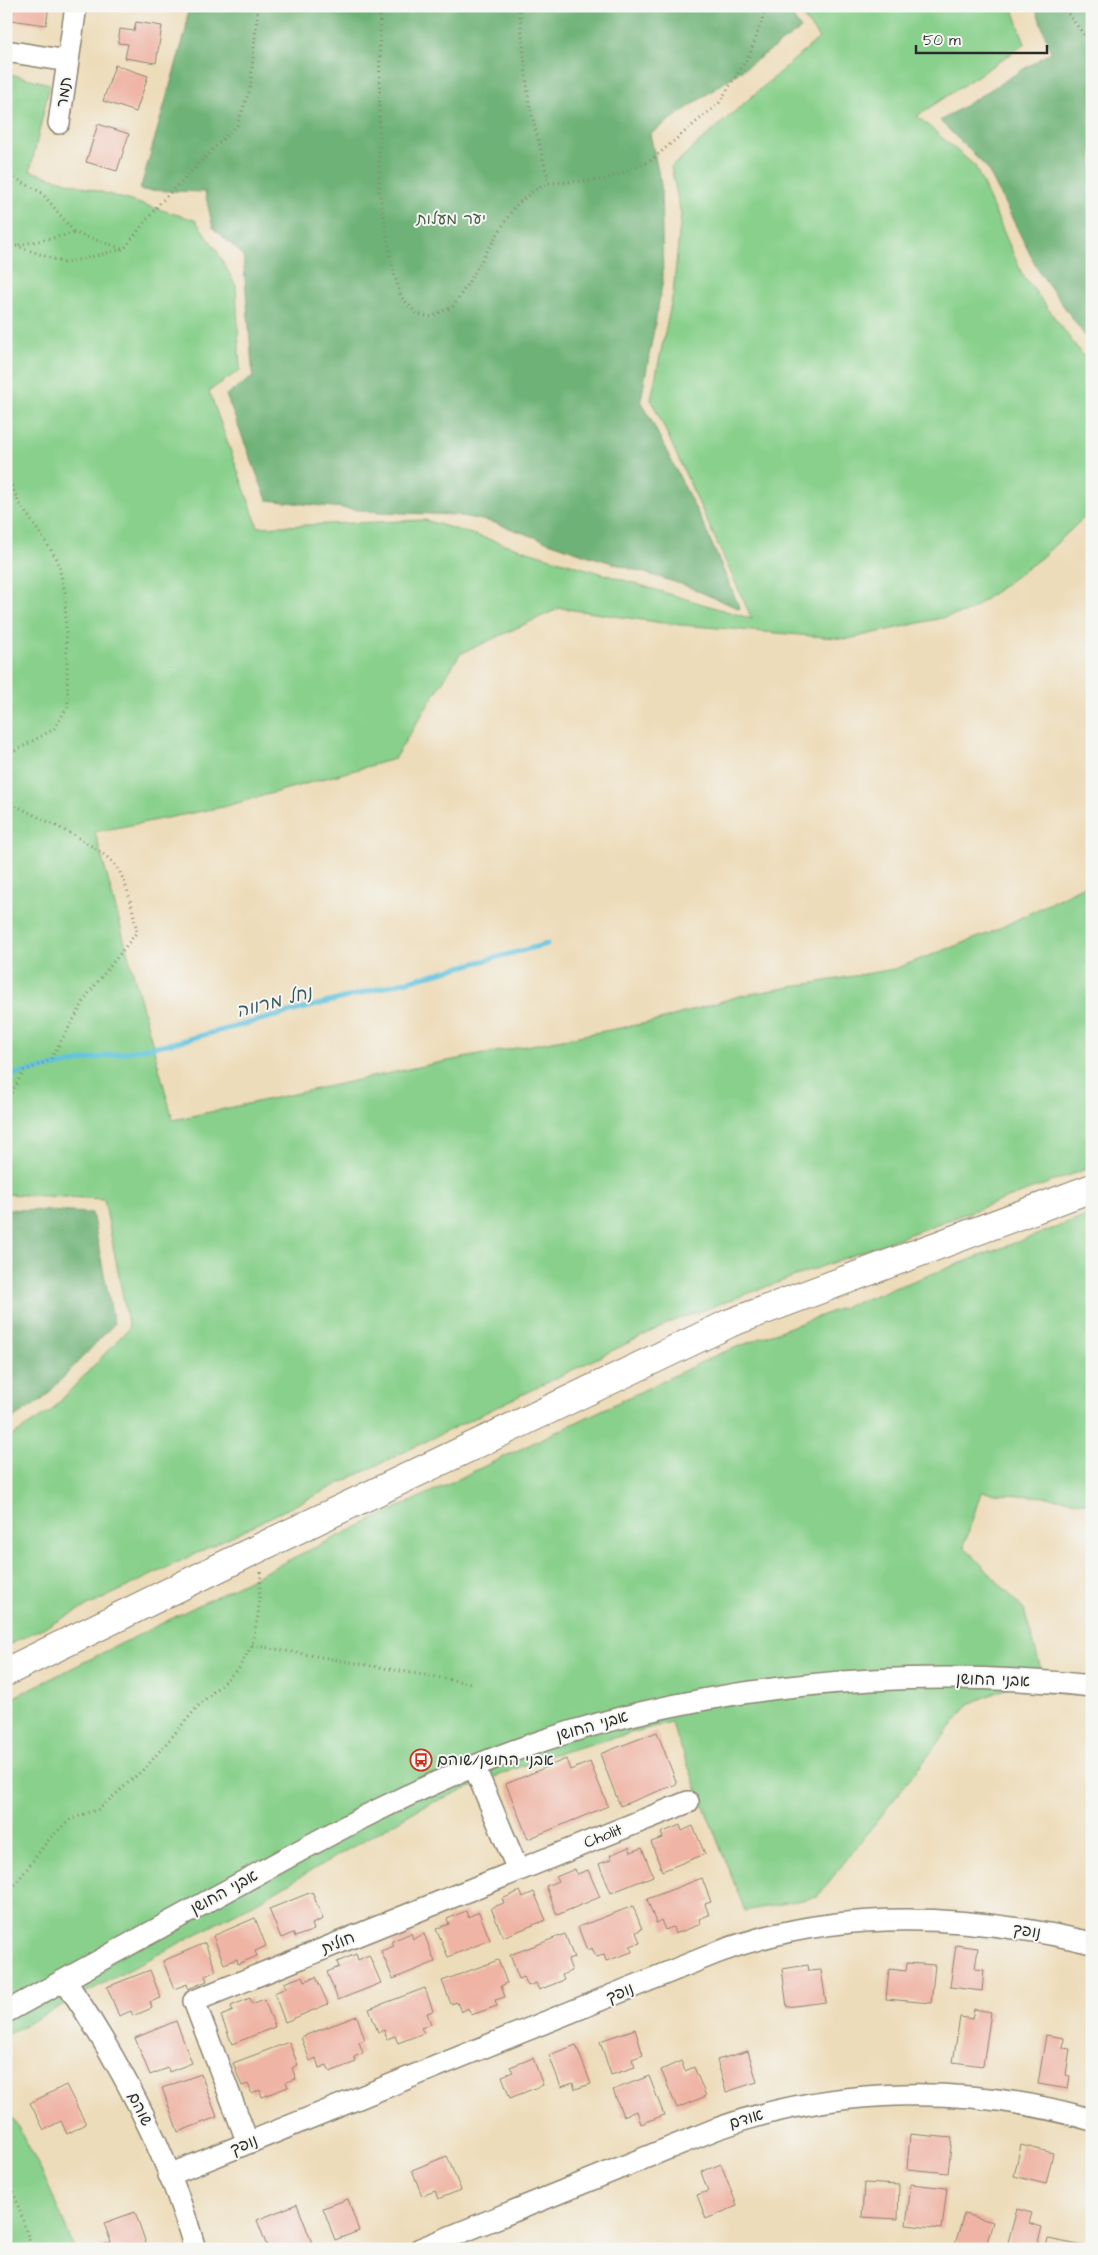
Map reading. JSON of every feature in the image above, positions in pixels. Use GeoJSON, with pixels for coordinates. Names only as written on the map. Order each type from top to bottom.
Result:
{"type":"FeatureCollection","features":[{"type":"Feature","properties":{"kind":"main road"},"geometry":{"type":"LineString","coordinates":[[6,1672],[261,1547],[730,1323],[1092,1188]]}},
{"type":"Feature","properties":{"kind":"street","name":"תמר"},"geometry":{"type":"LineString","coordinates":[[59,123],[76,6]]}},
{"type":"Feature","properties":{"kind":"street","name":"תמר"},"geometry":{"type":"LineString","coordinates":[[6,51],[68,62]]}},
{"type":"Feature","properties":{"kind":"street","name":"אבני החושן"},"geometry":{"type":"LineString","coordinates":[[6,2012],[320,1839],[398,1800],[474,1766],[549,1738],[625,1716],[701,1699],[843,1683],[915,1679],[988,1679],[1092,1686]]}},
{"type":"Feature","properties":{"kind":"street"},"geometry":{"type":"LineString","coordinates":[[474,1766],[518,1870]]}},
{"type":"Feature","properties":{"kind":"street","name":"Cholit"},"geometry":{"type":"LineString","coordinates":[[518,1870],[688,1802]]}},
{"type":"Feature","properties":{"kind":"street","name":"חולית"},"geometry":{"type":"LineString","coordinates":[[248,2143],[194,2001],[518,1870]]}},
{"type":"Feature","properties":{"kind":"street","name":"נופך"},"geometry":{"type":"LineString","coordinates":[[169,2175],[716,1953],[781,1932],[850,1921],[898,1920],[988,1926],[1092,1943]]}},
{"type":"Feature","properties":{"kind":"street","name":"שוהם"},"geometry":{"type":"LineString","coordinates":[[65,1980],[98,2030],[127,2082],[169,2175],[196,2249]]}},
{"type":"Feature","properties":{"kind":"street","name":"אודם"},"geometry":{"type":"LineString","coordinates":[[420,2249],[716,2129],[759,2115],[803,2105],[888,2096],[956,2096],[1010,2102],[1092,2120]]}},
{"type":"Feature","properties":{"kind":"path"},"geometry":{"type":"LineString","coordinates":[[17,246],[65,264],[124,249],[158,204],[237,125],[250,89],[258,6]]}},
{"type":"Feature","properties":{"kind":"path"},"geometry":{"type":"LineString","coordinates":[[380,6],[380,190],[393,270],[401,297],[417,314],[431,317],[454,306],[514,207],[534,191],[549,183],[603,180],[649,162],[719,103],[750,54],[767,6]]}},
{"type":"Feature","properties":{"kind":"path"},"geometry":{"type":"LineString","coordinates":[[519,6],[529,103],[549,183]]}},
{"type":"Feature","properties":{"kind":"path"},"geometry":{"type":"LineString","coordinates":[[1062,6],[1092,45]]}},
{"type":"Feature","properties":{"kind":"path"},"geometry":{"type":"LineString","coordinates":[[6,173],[42,193],[75,233]]}},
{"type":"Feature","properties":{"kind":"path"},"geometry":{"type":"LineString","coordinates":[[6,246],[17,246],[75,233],[124,249]]}},
{"type":"Feature","properties":{"kind":"path"},"geometry":{"type":"LineString","coordinates":[[6,472],[18,501],[57,559],[64,592],[68,706],[54,729],[6,756]]}},
{"type":"Feature","properties":{"kind":"path"},"geometry":{"type":"LineString","coordinates":[[6,803],[14,805],[104,852],[118,868],[128,891],[138,932],[89,993],[50,1060],[24,1071],[6,1101]]}},
{"type":"Feature","properties":{"kind":"path"},"geometry":{"type":"LineString","coordinates":[[6,1897],[49,1839],[72,1819],[99,1809],[146,1767],[200,1704],[239,1668],[252,1645],[260,1594],[261,1547]]}},
{"type":"Feature","properties":{"kind":"path"},"geometry":{"type":"LineString","coordinates":[[252,1645],[470,1683]]}},
{"type":"Feature","properties":{"kind":"path"},"geometry":{"type":"LineString","coordinates":[[6,2168],[32,2249]]}},
{"type":"Feature","properties":{"kind":"green space","name":"יער מעלות"},"geometry":{"type":"Polygon","coordinates":[[[188,6],[785,6],[801,29],[650,134],[661,185],[663,280],[641,400],[705,528],[740,609],[684,585],[583,554],[492,522],[456,515],[379,512],[267,500],[226,395],[253,377],[243,255],[213,228],[205,192],[140,190],[186,30],[188,6]]]}},
{"type":"Feature","properties":{"kind":"green space"},"geometry":{"type":"Polygon","coordinates":[[[795,6],[1012,6],[1025,44],[917,116],[975,166],[1022,274],[1092,368],[1092,510],[1042,557],[968,612],[848,639],[670,624],[560,608],[460,654],[394,759],[223,807],[95,832],[173,1120],[432,1064],[657,1021],[739,996],[894,969],[990,933],[1092,882],[1092,1167],[671,1322],[6,1646],[6,1440],[51,1411],[129,1328],[104,1199],[6,1194],[6,73],[50,84],[30,171],[195,220],[216,249],[236,286],[240,370],[209,391],[258,527],[425,520],[752,619],[651,399],[673,294],[681,214],[671,167],[819,38],[795,6]]]}},
{"type":"Feature","properties":{"kind":"green space"},"geometry":{"type":"Polygon","coordinates":[[[1035,6],[1092,6],[1092,346],[1038,270],[987,168],[940,121],[1051,52],[1035,6]]]}},
{"type":"Feature","properties":{"kind":"green space"},"geometry":{"type":"Polygon","coordinates":[[[6,1209],[92,1213],[114,1324],[42,1400],[6,1423],[6,1209]]]}},
{"type":"Feature","properties":{"kind":"green space"},"geometry":{"type":"Polygon","coordinates":[[[1092,1214],[1092,1504],[1058,1498],[981,1492],[964,1546],[1024,1610],[1042,1673],[969,1704],[817,1897],[745,1911],[671,1722],[544,1757],[422,1807],[255,1903],[6,2035],[6,1701],[299,1555],[721,1353],[1092,1214]]]}},
{"type":"Feature","properties":{"kind":"green space"},"geometry":{"type":"Polygon","coordinates":[[[6,2107],[44,2176],[74,2249],[6,2249],[6,2107]]]}},
{"type":"Feature","properties":{"kind":"building"},"geometry":{"type":"Polygon","coordinates":[[[12,6],[49,6],[46,25],[10,20],[12,6]]]}},
{"type":"Feature","properties":{"kind":"building"},"geometry":{"type":"Polygon","coordinates":[[[136,22],[162,26],[156,63],[125,58],[128,44],[118,43],[120,29],[134,31],[136,22]]]}},
{"type":"Feature","properties":{"kind":"building"},"geometry":{"type":"Polygon","coordinates":[[[115,65],[148,76],[136,112],[103,101],[115,65]]]}},
{"type":"Feature","properties":{"kind":"building"},"geometry":{"type":"Polygon","coordinates":[[[98,124],[129,134],[117,171],[86,162],[98,124]]]}},
{"type":"Feature","properties":{"kind":"building"},"geometry":{"type":"Polygon","coordinates":[[[657,1732],[677,1784],[620,1806],[600,1754],[657,1732]]]}},
{"type":"Feature","properties":{"kind":"building"},"geometry":{"type":"Polygon","coordinates":[[[566,1759],[570,1770],[590,1762],[608,1806],[528,1839],[506,1784],[566,1759]]]}},
{"type":"Feature","properties":{"kind":"building"},"geometry":{"type":"Polygon","coordinates":[[[680,1825],[682,1831],[693,1826],[705,1854],[662,1871],[651,1842],[663,1838],[661,1833],[680,1825]]]}},
{"type":"Feature","properties":{"kind":"building"},"geometry":{"type":"Polygon","coordinates":[[[629,1847],[631,1852],[642,1848],[653,1876],[611,1893],[599,1864],[612,1859],[610,1855],[629,1847]]]}},
{"type":"Feature","properties":{"kind":"building"},"geometry":{"type":"Polygon","coordinates":[[[575,1869],[577,1874],[588,1870],[600,1897],[557,1915],[546,1886],[558,1881],[556,1877],[575,1869]]]}},
{"type":"Feature","properties":{"kind":"building"},"geometry":{"type":"Polygon","coordinates":[[[702,1878],[711,1902],[705,1904],[709,1915],[699,1919],[701,1924],[675,1934],[673,1927],[665,1930],[661,1920],[656,1923],[647,1899],[702,1878]]]}},
{"type":"Feature","properties":{"kind":"building"},"geometry":{"type":"Polygon","coordinates":[[[520,1891],[523,1897],[534,1892],[546,1920],[503,1937],[491,1908],[504,1903],[502,1899],[520,1891]]]}},
{"type":"Feature","properties":{"kind":"building"},"geometry":{"type":"Polygon","coordinates":[[[312,1892],[323,1919],[312,1924],[314,1930],[295,1937],[293,1933],[281,1938],[269,1909],[312,1892]]]}},
{"type":"Feature","properties":{"kind":"building"},"geometry":{"type":"Polygon","coordinates":[[[633,1906],[642,1929],[636,1932],[640,1943],[630,1946],[632,1952],[606,1961],[604,1955],[596,1957],[592,1948],[587,1950],[578,1927],[633,1906]]]}},
{"type":"Feature","properties":{"kind":"building"},"geometry":{"type":"Polygon","coordinates":[[[466,1911],[468,1917],[479,1912],[490,1940],[448,1957],[436,1929],[449,1924],[447,1919],[466,1911]]]}},
{"type":"Feature","properties":{"kind":"building"},"geometry":{"type":"Polygon","coordinates":[[[255,1918],[266,1946],[255,1951],[257,1956],[238,1964],[237,1959],[224,1964],[213,1936],[255,1918]]]}},
{"type":"Feature","properties":{"kind":"building"},"geometry":{"type":"Polygon","coordinates":[[[411,1933],[413,1939],[424,1934],[435,1962],[393,1979],[381,1951],[394,1946],[392,1941],[411,1933]]]}},
{"type":"Feature","properties":{"kind":"building"},"geometry":{"type":"Polygon","coordinates":[[[565,1934],[574,1958],[568,1960],[572,1971],[562,1975],[564,1980],[539,1990],[536,1983],[528,1986],[524,1977],[519,1979],[510,1955],[565,1934]]]}},
{"type":"Feature","properties":{"kind":"building"},"geometry":{"type":"Polygon","coordinates":[[[205,1943],[216,1971],[205,1976],[207,1981],[188,1989],[187,1984],[174,1989],[163,1961],[205,1943]]]}},
{"type":"Feature","properties":{"kind":"building"},"geometry":{"type":"Polygon","coordinates":[[[956,1945],[978,1948],[975,1969],[984,1970],[982,1991],[950,1987],[956,1945]]]}},
{"type":"Feature","properties":{"kind":"building"},"geometry":{"type":"Polygon","coordinates":[[[356,1954],[358,1960],[369,1955],[381,1983],[338,2000],[327,1972],[339,1967],[337,1962],[356,1954]]]}},
{"type":"Feature","properties":{"kind":"building"},"geometry":{"type":"Polygon","coordinates":[[[498,1960],[507,1983],[501,1986],[505,1997],[495,2000],[497,2006],[471,2015],[468,2008],[461,2012],[457,2002],[451,2004],[442,1981],[498,1960]]]}},
{"type":"Feature","properties":{"kind":"building"},"geometry":{"type":"Polygon","coordinates":[[[907,1963],[935,1965],[931,2003],[886,1999],[889,1969],[906,1971],[907,1963]]]}},
{"type":"Feature","properties":{"kind":"building"},"geometry":{"type":"Polygon","coordinates":[[[808,1965],[809,1971],[821,1970],[826,2002],[787,2007],[782,1969],[808,1965]]]}},
{"type":"Feature","properties":{"kind":"building"},"geometry":{"type":"Polygon","coordinates":[[[150,1970],[161,1998],[150,2002],[152,2008],[133,2016],[131,2011],[119,2016],[107,1987],[150,1970]]]}},
{"type":"Feature","properties":{"kind":"building"},"geometry":{"type":"Polygon","coordinates":[[[303,1976],[305,1981],[316,1977],[328,2004],[285,2022],[274,1993],[286,1988],[284,1983],[303,1976]]]}},
{"type":"Feature","properties":{"kind":"building"},"geometry":{"type":"Polygon","coordinates":[[[425,1988],[433,2011],[427,2013],[431,2024],[421,2028],[424,2033],[398,2043],[395,2036],[387,2039],[384,2030],[378,2032],[369,2009],[425,1988]]]}},
{"type":"Feature","properties":{"kind":"building"},"geometry":{"type":"Polygon","coordinates":[[[250,1998],[252,2004],[264,1999],[275,2027],[232,2044],[221,2016],[233,2011],[231,2006],[250,1998]]]}},
{"type":"Feature","properties":{"kind":"building"},"geometry":{"type":"Polygon","coordinates":[[[974,2009],[991,2012],[983,2066],[953,2062],[960,2017],[972,2019],[974,2009]]]}},
{"type":"Feature","properties":{"kind":"building"},"geometry":{"type":"Polygon","coordinates":[[[357,2016],[365,2040],[359,2042],[363,2053],[354,2057],[356,2062],[330,2072],[327,2065],[319,2068],[316,2058],[310,2061],[301,2037],[357,2016]]]}},
{"type":"Feature","properties":{"kind":"building"},"geometry":{"type":"Polygon","coordinates":[[[176,2021],[192,2063],[169,2072],[168,2068],[150,2075],[135,2038],[176,2021]]]}},
{"type":"Feature","properties":{"kind":"building"},"geometry":{"type":"Polygon","coordinates":[[[635,2029],[643,2055],[632,2059],[635,2067],[611,2075],[600,2041],[635,2029]]]}},
{"type":"Feature","properties":{"kind":"building"},"geometry":{"type":"Polygon","coordinates":[[[1046,2035],[1064,2038],[1063,2048],[1070,2049],[1066,2075],[1070,2076],[1068,2089],[1038,2084],[1046,2035]]]}},
{"type":"Feature","properties":{"kind":"building"},"geometry":{"type":"Polygon","coordinates":[[[289,2042],[298,2065],[292,2068],[296,2079],[286,2082],[288,2087],[262,2097],[260,2090],[252,2094],[248,2084],[242,2086],[233,2063],[289,2042]]]}},
{"type":"Feature","properties":{"kind":"building"},"geometry":{"type":"Polygon","coordinates":[[[576,2045],[591,2084],[575,2089],[573,2083],[561,2087],[549,2055],[576,2045]]]}},
{"type":"Feature","properties":{"kind":"building"},"geometry":{"type":"Polygon","coordinates":[[[748,2051],[757,2082],[726,2092],[717,2060],[748,2051]]]}},
{"type":"Feature","properties":{"kind":"building"},"geometry":{"type":"Polygon","coordinates":[[[533,2058],[543,2085],[510,2098],[502,2076],[513,2072],[510,2067],[533,2058]]]}},
{"type":"Feature","properties":{"kind":"building"},"geometry":{"type":"Polygon","coordinates":[[[681,2061],[685,2071],[694,2067],[706,2096],[677,2108],[661,2070],[681,2061]]]}},
{"type":"Feature","properties":{"kind":"building"},"geometry":{"type":"Polygon","coordinates":[[[201,2074],[217,2117],[178,2132],[162,2088],[201,2074]]]}},
{"type":"Feature","properties":{"kind":"building"},"geometry":{"type":"Polygon","coordinates":[[[649,2076],[664,2115],[641,2124],[637,2111],[623,2116],[613,2090],[649,2076]]]}},
{"type":"Feature","properties":{"kind":"building"},"geometry":{"type":"Polygon","coordinates":[[[66,2085],[86,2124],[67,2134],[61,2121],[44,2130],[30,2103],[66,2085]]]}},
{"type":"Feature","properties":{"kind":"building"},"geometry":{"type":"Polygon","coordinates":[[[910,2134],[952,2138],[948,2173],[907,2169],[910,2134]]]}},
{"type":"Feature","properties":{"kind":"building"},"geometry":{"type":"Polygon","coordinates":[[[1021,2145],[1053,2153],[1046,2184],[1014,2176],[1021,2145]]]}},
{"type":"Feature","properties":{"kind":"building"},"geometry":{"type":"Polygon","coordinates":[[[447,2156],[461,2190],[438,2199],[435,2191],[422,2196],[412,2170],[447,2156]]]}},
{"type":"Feature","properties":{"kind":"building"},"geometry":{"type":"Polygon","coordinates":[[[721,2164],[737,2206],[706,2219],[697,2195],[708,2191],[701,2172],[721,2164]]]}},
{"type":"Feature","properties":{"kind":"building"},"geometry":{"type":"Polygon","coordinates":[[[864,2183],[899,2185],[898,2219],[862,2217],[864,2183]]]}},
{"type":"Feature","properties":{"kind":"building"},"geometry":{"type":"Polygon","coordinates":[[[911,2184],[947,2188],[942,2229],[906,2225],[911,2184]]]}},
{"type":"Feature","properties":{"kind":"building"},"geometry":{"type":"Polygon","coordinates":[[[348,2199],[359,2231],[335,2240],[323,2208],[348,2199]]]}},
{"type":"Feature","properties":{"kind":"building"},"geometry":{"type":"Polygon","coordinates":[[[297,2204],[312,2243],[297,2249],[268,2249],[257,2220],[297,2204]]]}},
{"type":"Feature","properties":{"kind":"building"},"geometry":{"type":"Polygon","coordinates":[[[1017,2209],[1032,2213],[1029,2223],[1042,2227],[1036,2249],[1018,2249],[1007,2246],[1017,2209]]]}},
{"type":"Feature","properties":{"kind":"building"},"geometry":{"type":"Polygon","coordinates":[[[135,2212],[148,2249],[102,2249],[101,2246],[111,2242],[104,2223],[135,2212]]]}},
{"type":"Feature","properties":{"kind":"building"},"geometry":{"type":"Polygon","coordinates":[[[964,2214],[993,2222],[985,2249],[970,2249],[955,2244],[964,2214]]]}},
{"type":"Feature","properties":{"kind":"building"},"geometry":{"type":"Polygon","coordinates":[[[1048,2239],[1084,2246],[1083,2249],[1045,2249],[1048,2239]]]}},
{"type":"Feature","properties":{"kind":"waterway","name":"נחל מרווה"},"geometry":{"type":"LineString","coordinates":[[6,1076],[177,1042],[547,944]]}},
{"type":"Feature","properties":{"kind":"place","name":"אבני החושן/שוהם"},"geometry":{"type":"Point","coordinates":[421,1760]}}]}
